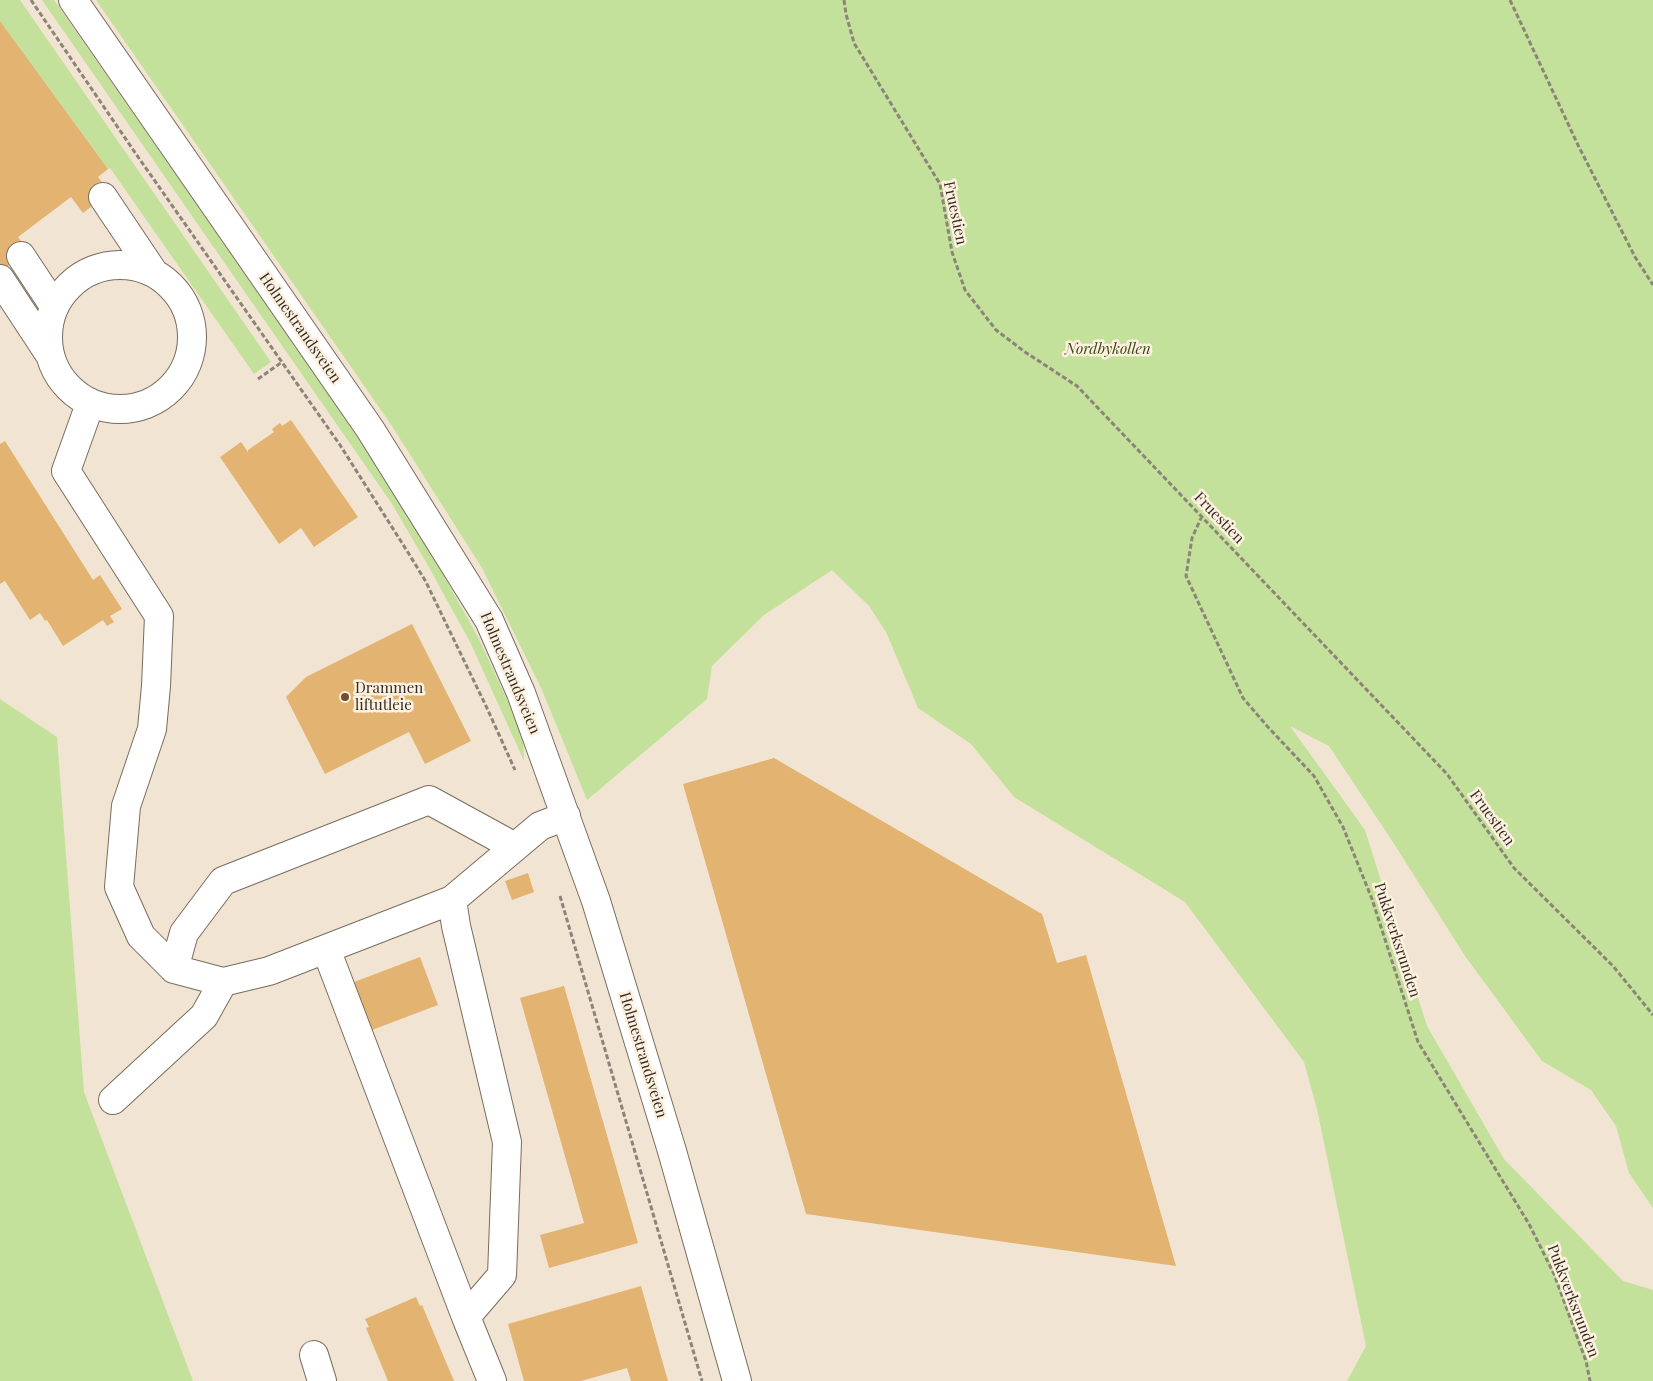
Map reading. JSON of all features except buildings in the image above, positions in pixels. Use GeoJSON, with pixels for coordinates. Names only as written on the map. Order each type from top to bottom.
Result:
{"type":"FeatureCollection","features":[{"type":"Feature","properties":{"kind":"main road","name":"Holmestrandsveien"},"geometry":{"type":"LineString","coordinates":[[73,0],[370,429],[489,620],[521,693],[596,901],[669,1141],[738,1381]]}},
{"type":"Feature","properties":{"kind":"main road"},"geometry":{"type":"LineString","coordinates":[[10,267],[56,373],[71,391],[90,404],[112,410],[135,408],[158,399],[177,382],[189,360],[192,335],[187,310],[174,288],[142,269],[97,202]]}},
{"type":"Feature","properties":{"kind":"main road"},"geometry":{"type":"LineString","coordinates":[[48,352],[51,316],[66,288],[84,274],[105,266],[142,269]]}},
{"type":"Feature","properties":{"kind":"main road"},"geometry":{"type":"LineString","coordinates":[[10,267],[51,316]]}},
{"type":"Feature","properties":{"kind":"main road"},"geometry":{"type":"LineString","coordinates":[[90,404],[66,471],[158,616],[156,686],[152,729],[126,806],[119,887],[141,936],[174,969],[223,982],[269,971],[452,900],[540,826],[566,816]]}},
{"type":"Feature","properties":{"kind":"main road"},"geometry":{"type":"LineString","coordinates":[[174,969],[184,933],[223,880],[429,800],[515,847]]}},
{"type":"Feature","properties":{"kind":"main road"},"geometry":{"type":"LineString","coordinates":[[452,900],[456,926],[507,1142],[502,1276],[466,1318]]}},
{"type":"Feature","properties":{"kind":"main road"},"geometry":{"type":"LineString","coordinates":[[326,949],[466,1318],[492,1381]]}},
{"type":"Feature","properties":{"kind":"main road"},"geometry":{"type":"LineString","coordinates":[[113,1100],[204,1016],[223,982]]}},
{"type":"Feature","properties":{"kind":"main road"},"geometry":{"type":"LineString","coordinates":[[314,1355],[322,1381]]}},
{"type":"Feature","properties":{"kind":"path"},"geometry":{"type":"LineString","coordinates":[[31,0],[136,154],[340,445],[426,582],[517,775]]}},
{"type":"Feature","properties":{"kind":"path","name":"Fruestien"},"geometry":{"type":"LineString","coordinates":[[844,0],[854,43],[940,184],[952,252],[965,290],[996,330],[1024,352],[1077,386],[1202,516],[1447,774],[1514,868],[1613,966],[1653,1015]]}},
{"type":"Feature","properties":{"kind":"path"},"geometry":{"type":"LineString","coordinates":[[1510,0],[1578,145],[1635,257],[1653,285]]}},
{"type":"Feature","properties":{"kind":"path"},"geometry":{"type":"LineString","coordinates":[[258,379],[282,362]]}},
{"type":"Feature","properties":{"kind":"path","name":"Pukkverksrunden"},"geometry":{"type":"LineString","coordinates":[[1202,516],[1192,538],[1186,576],[1243,698],[1266,726],[1314,776],[1343,827],[1370,892],[1418,1042],[1529,1224],[1554,1274],[1586,1361],[1590,1381]]}},
{"type":"Feature","properties":{"kind":"path"},"geometry":{"type":"LineString","coordinates":[[559,893],[702,1381]]}},
{"type":"Feature","properties":{"kind":"green space"},"geometry":{"type":"Polygon","coordinates":[[[0,0],[20,0],[271,362],[254,374],[110,168],[108,169],[0,21],[0,0]]]}},
{"type":"Feature","properties":{"kind":"green space"},"geometry":{"type":"Polygon","coordinates":[[[42,0],[54,0],[313,371],[399,499],[479,639],[523,734],[524,761],[470,642],[392,504],[42,0]]]}},
{"type":"Feature","properties":{"kind":"green space","name":"Nordbykollen"},"geometry":{"type":"Polygon","coordinates":[[[96,0],[1653,0],[1653,1208],[1629,1173],[1616,1126],[1591,1090],[1542,1061],[1465,956],[1329,746],[1290,726],[1365,830],[1427,1026],[1504,1159],[1623,1281],[1653,1290],[1653,1381],[1347,1381],[1366,1346],[1317,1109],[1304,1062],[1185,902],[1014,797],[971,744],[918,708],[886,632],[869,606],[832,570],[764,615],[712,666],[707,699],[587,800],[542,690],[482,568],[390,423],[96,0]]]}},
{"type":"Feature","properties":{"kind":"green space"},"geometry":{"type":"Polygon","coordinates":[[[0,699],[57,737],[84,1092],[193,1381],[0,1381],[0,699]]]}},
{"type":"Feature","properties":{"kind":"place","name":"Drammen liftutleie"},"geometry":{"type":"Point","coordinates":[345,697]}}]}
